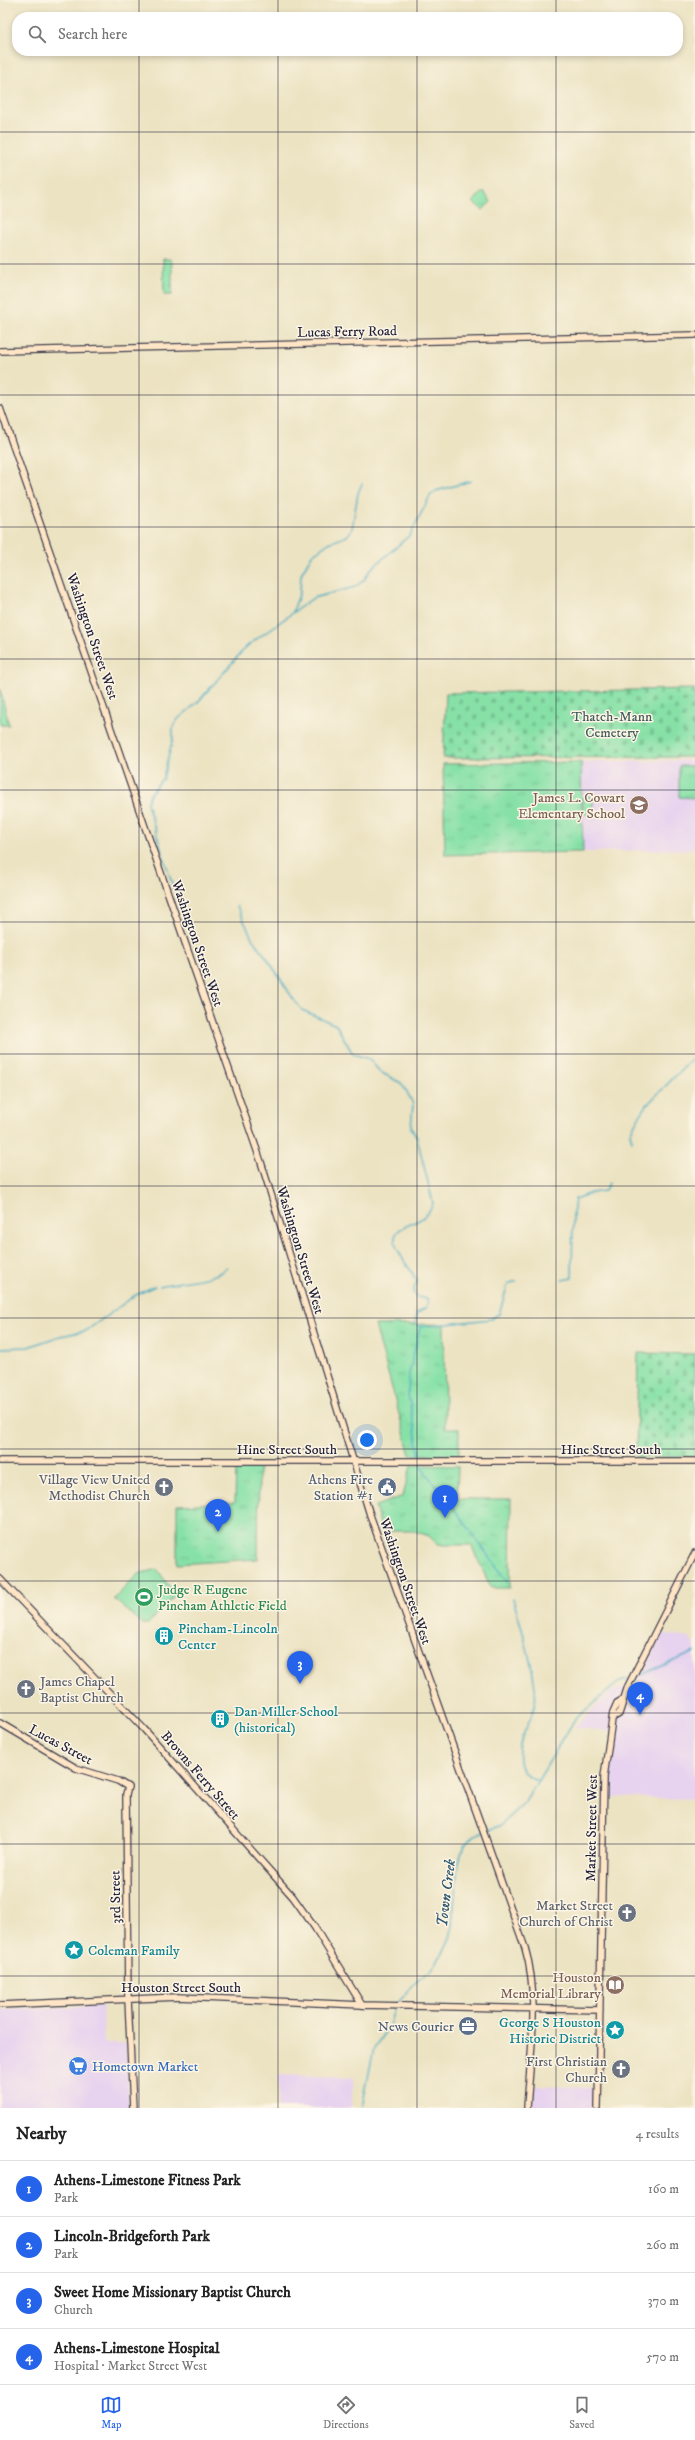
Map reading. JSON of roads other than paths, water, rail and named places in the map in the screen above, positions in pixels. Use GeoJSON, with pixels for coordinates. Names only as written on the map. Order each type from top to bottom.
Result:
{"type":"FeatureCollection","features":[{"type":"Feature","properties":{"kind":"street","name":"Lucas Ferry Road"},"geometry":{"type":"LineString","coordinates":[[0,351],[695,336]]}},
{"type":"Feature","properties":{"kind":"street","name":"Washington Street West"},"geometry":{"type":"LineString","coordinates":[[0,408],[261,1162],[353,1461],[426,1674],[528,1959],[532,1981],[532,2009],[527,2108]]}},
{"type":"Feature","properties":{"kind":"street","name":"Hine Street South"},"geometry":{"type":"LineString","coordinates":[[0,1462],[695,1461]]}},
{"type":"Feature","properties":{"kind":"street","name":"Market Street West"},"geometry":{"type":"LineString","coordinates":[[598,2108],[604,1777],[607,1744],[614,1717],[619,1714],[623,1704],[622,1700],[628,1686],[695,1553]]}},
{"type":"Feature","properties":{"kind":"street","name":"Browns Ferry Street"},"geometry":{"type":"LineString","coordinates":[[0,1579],[143,1728],[292,1897],[315,1928],[362,2005]]}},
{"type":"Feature","properties":{"kind":"street","name":"Lucas Street"},"geometry":{"type":"LineString","coordinates":[[0,1723],[76,1768],[125,1784],[128,1787],[126,1794]]}},
{"type":"Feature","properties":{"kind":"street","name":"3rd Street"},"geometry":{"type":"LineString","coordinates":[[126,1794],[128,1999],[133,2108]]}},
{"type":"Feature","properties":{"kind":"street","name":"Houston Street South"},"geometry":{"type":"LineString","coordinates":[[0,2005],[178,1997],[362,2005],[600,2010]]}},
{"type":"Feature","properties":{"kind":"waterway"},"geometry":{"type":"LineString","coordinates":[[178,890],[174,890],[147,803],[150,794],[163,778],[173,738],[173,727],[178,719],[198,702],[246,647],[313,598],[355,587],[364,580],[371,569],[410,535],[430,496],[436,491],[471,481]]}},
{"type":"Feature","properties":{"kind":"waterway"},"geometry":{"type":"LineString","coordinates":[[293,611],[300,592],[301,574],[312,555],[329,543],[347,536],[352,529],[358,493],[362,484]]}},
{"type":"Feature","properties":{"kind":"waterway"},"geometry":{"type":"LineString","coordinates":[[237,906],[253,940],[302,1010],[336,1025],[353,1054],[369,1059],[380,1072],[401,1083],[413,1104],[411,1128],[417,1138],[433,1203],[429,1211],[423,1217],[404,1227],[395,1235],[395,1242],[401,1256],[417,1281],[413,1292],[417,1297],[428,1299],[427,1307],[416,1314],[416,1323],[420,1327],[491,1319],[499,1314],[508,1284],[516,1281]]}},
{"type":"Feature","properties":{"kind":"waterway"},"geometry":{"type":"LineString","coordinates":[[632,1141],[630,1133],[644,1108],[695,1056]]}},
{"type":"Feature","properties":{"kind":"waterway"},"geometry":{"type":"LineString","coordinates":[[562,1280],[572,1278],[573,1214],[575,1199],[591,1193],[605,1191],[609,1183]]}},
{"type":"Feature","properties":{"kind":"waterway"},"geometry":{"type":"LineString","coordinates":[[160,1286],[215,1275],[227,1267]]}},
{"type":"Feature","properties":{"kind":"waterway"},"geometry":{"type":"LineString","coordinates":[[0,1348],[28,1347],[60,1336],[86,1331],[134,1296],[155,1286]]}},
{"type":"Feature","properties":{"kind":"waterway"},"geometry":{"type":"LineString","coordinates":[[420,1327],[409,1374],[408,1394],[420,1456]]}},
{"type":"Feature","properties":{"kind":"waterway"},"geometry":{"type":"LineString","coordinates":[[421,1463],[422,1468],[448,1501]]}},
{"type":"Feature","properties":{"kind":"waterway"},"geometry":{"type":"LineString","coordinates":[[449,1502],[471,1531]]}},
{"type":"Feature","properties":{"kind":"waterway"},"geometry":{"type":"LineString","coordinates":[[472,1533],[507,1582]]}},
{"type":"Feature","properties":{"kind":"waterway"},"geometry":{"type":"LineString","coordinates":[[513,1599],[532,1667],[535,1693],[535,1703],[531,1717],[520,1745],[519,1761],[523,1771],[537,1780]]}},
{"type":"Feature","properties":{"kind":"waterway","name":"Town Creek"},"geometry":{"type":"LineString","coordinates":[[634,1678],[695,1652]]}},
{"type":"Feature","properties":{"kind":"waterway","name":"Town Creek"},"geometry":{"type":"LineString","coordinates":[[396,2005],[416,1982],[432,1969],[445,1950],[451,1935],[458,1866],[463,1847],[475,1835],[499,1826],[525,1802],[575,1719],[620,1681],[629,1679]]}},
{"type":"Feature","properties":{"kind":"waterway","name":"Town Creek"},"geometry":{"type":"LineString","coordinates":[[362,2108],[374,2048],[389,2026],[395,2008]]}},
{"type":"Feature","properties":{"kind":"place","name":"James L. Cowart Elementary School"},"geometry":{"type":"Point","coordinates":[639,805]}},
{"type":"Feature","properties":{"kind":"place","name":"Village View United Methodist Church"},"geometry":{"type":"Point","coordinates":[164,1487]}},
{"type":"Feature","properties":{"kind":"place","name":"Athens Fire Station #1"},"geometry":{"type":"Point","coordinates":[387,1487]}},
{"type":"Feature","properties":{"kind":"place","name":"Athens-Limestone Fitness Park"},"geometry":{"type":"Point","coordinates":[445,1518]}},
{"type":"Feature","properties":{"kind":"place","name":"Lincoln-Bridgeforth Park"},"geometry":{"type":"Point","coordinates":[218,1532]}},
{"type":"Feature","properties":{"kind":"place","name":"Judge R Eugene Pincham Athletic Field"},"geometry":{"type":"Point","coordinates":[144,1597]}},
{"type":"Feature","properties":{"kind":"place","name":"Pincham-Lincoln Center"},"geometry":{"type":"Point","coordinates":[164,1636]}},
{"type":"Feature","properties":{"kind":"place","name":"Sweet Home Missionary Baptist Church"},"geometry":{"type":"Point","coordinates":[300,1684]}},
{"type":"Feature","properties":{"kind":"place","name":"James Chapel Baptist Church"},"geometry":{"type":"Point","coordinates":[26,1689]}},
{"type":"Feature","properties":{"kind":"place","name":"Athens-Limestone Hospital"},"geometry":{"type":"Point","coordinates":[640,1715]}},
{"type":"Feature","properties":{"kind":"place","name":"Dan Miller School (historical)"},"geometry":{"type":"Point","coordinates":[220,1719]}},
{"type":"Feature","properties":{"kind":"place","name":"Market Street Church of Christ"},"geometry":{"type":"Point","coordinates":[627,1913]}},
{"type":"Feature","properties":{"kind":"place","name":"Coleman Family"},"geometry":{"type":"Point","coordinates":[74,1950]}},
{"type":"Feature","properties":{"kind":"place","name":"Houston Memorial Library"},"geometry":{"type":"Point","coordinates":[615,1985]}},
{"type":"Feature","properties":{"kind":"place","name":"News Courier"},"geometry":{"type":"Point","coordinates":[468,2026]}},
{"type":"Feature","properties":{"kind":"place","name":"George S Houston Historic District"},"geometry":{"type":"Point","coordinates":[615,2030]}},
{"type":"Feature","properties":{"kind":"place","name":"Hometown Market"},"geometry":{"type":"Point","coordinates":[78,2066]}},
{"type":"Feature","properties":{"kind":"place","name":"First Christian Church"},"geometry":{"type":"Point","coordinates":[621,2069]}},
{"type":"Feature","properties":{"kind":"park label","name":"Thatch-Mann Cemetery"},"geometry":{"type":"Point","coordinates":[612,724]}}]}
